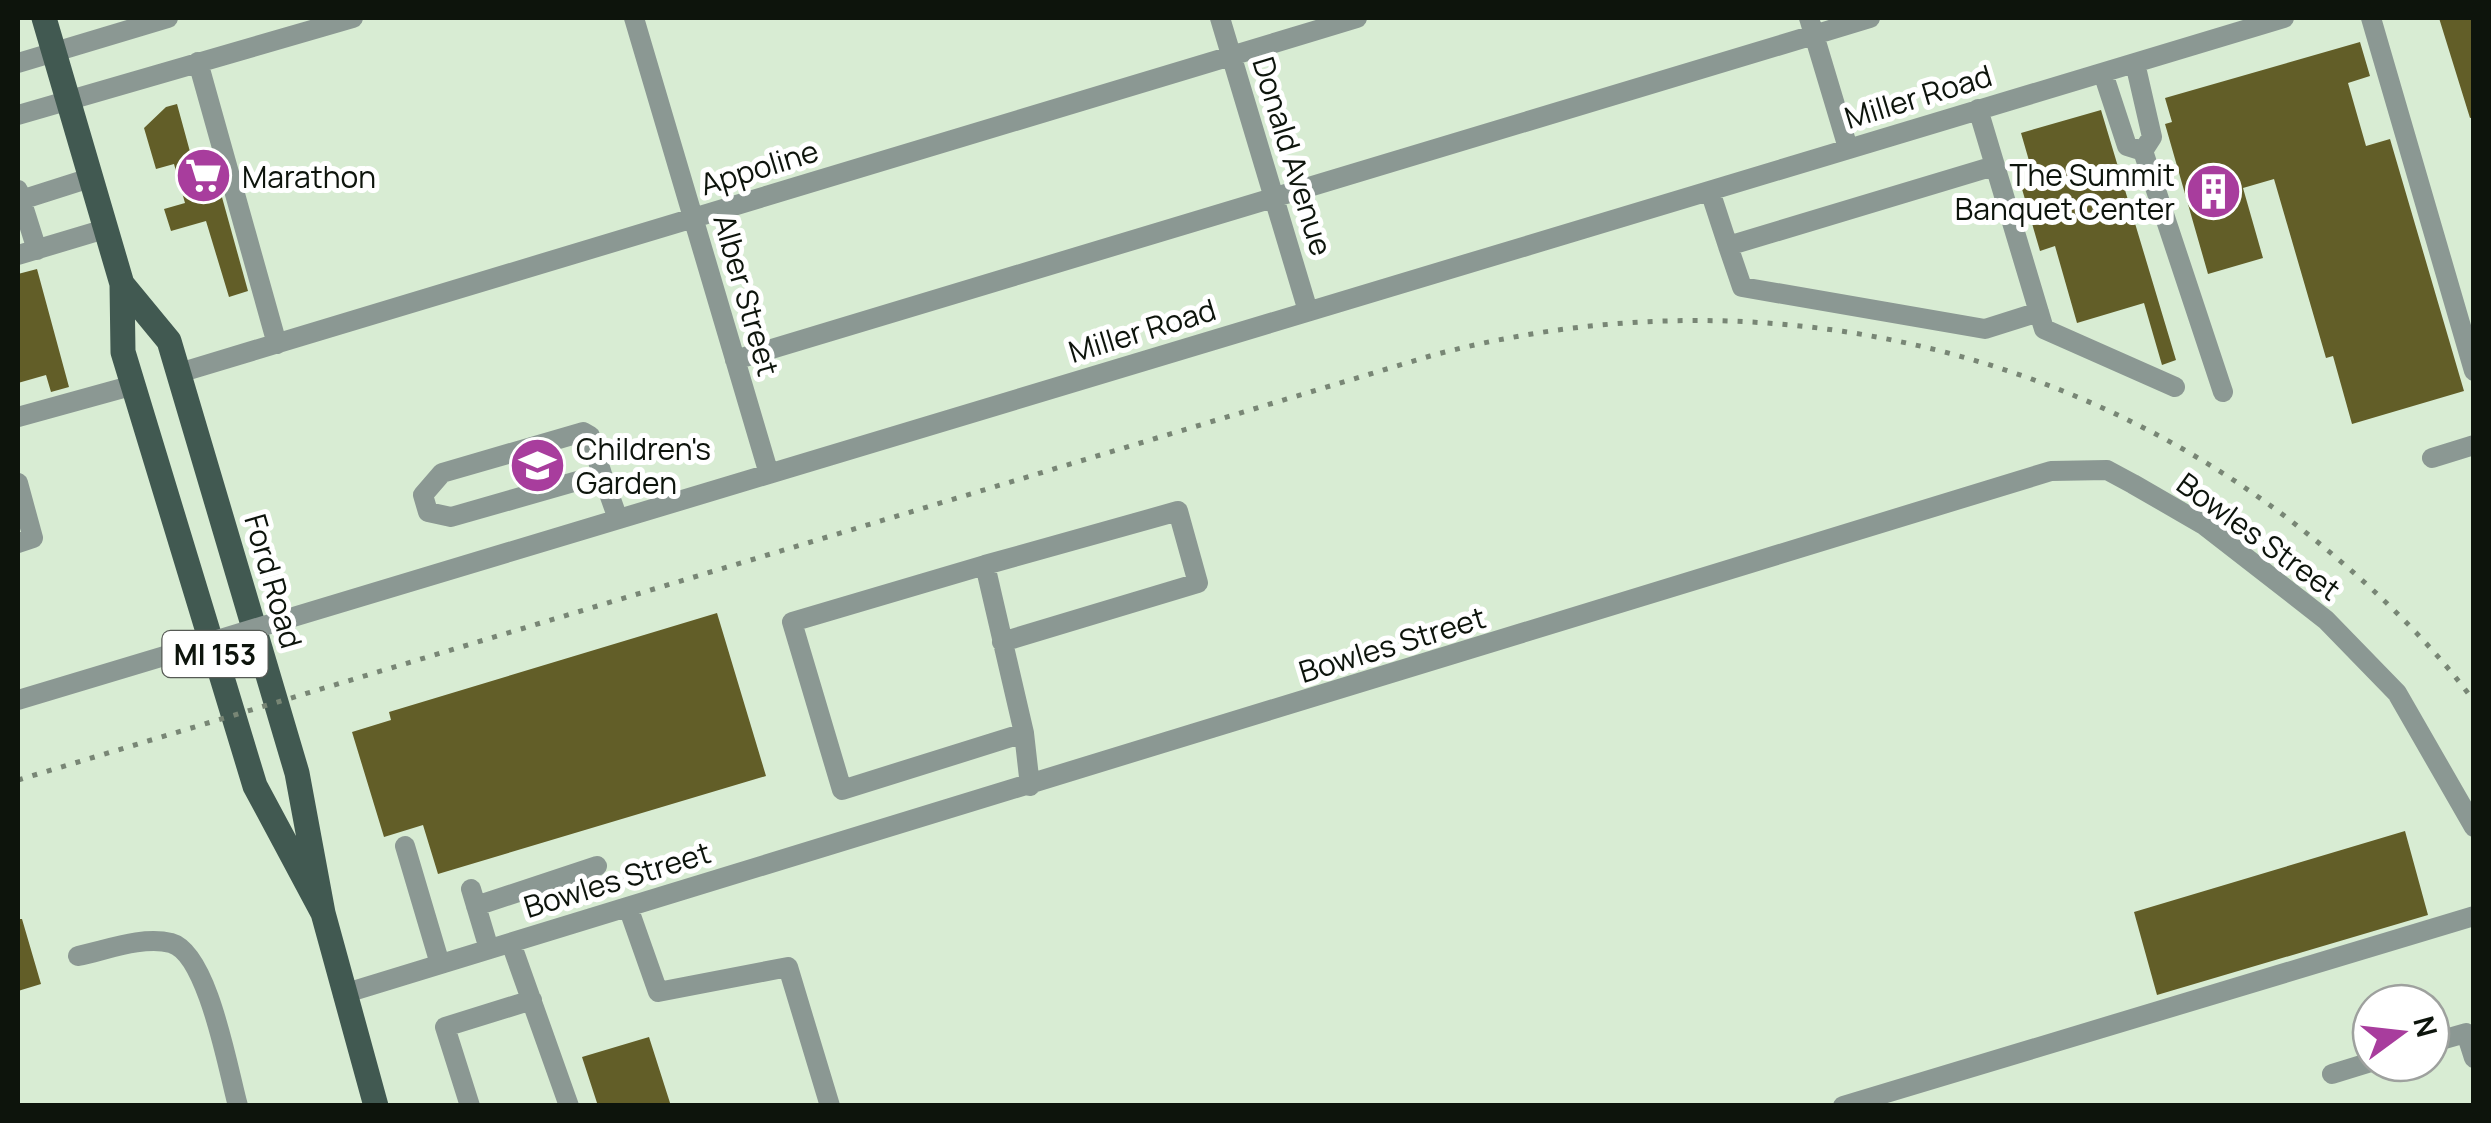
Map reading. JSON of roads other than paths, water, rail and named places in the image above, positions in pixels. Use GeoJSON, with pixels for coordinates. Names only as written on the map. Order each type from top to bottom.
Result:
{"type":"FeatureCollection","features":[{"type":"Feature","properties":{"kind":"main road","name":"Ford Road"},"geometry":{"type":"LineString","coordinates":[[44,18],[122,284],[124,352],[255,786],[323,913]]}},
{"type":"Feature","properties":{"kind":"main road","name":"Ford Road"},"geometry":{"type":"LineString","coordinates":[[122,284],[170,342],[296,773],[323,913],[376,1106]]}},
{"type":"Feature","properties":{"kind":"street"},"geometry":{"type":"LineString","coordinates":[[18,63],[168,18]]}},
{"type":"Feature","properties":{"kind":"street"},"geometry":{"type":"LineString","coordinates":[[18,115],[352,18]]}},
{"type":"Feature","properties":{"kind":"street","name":"Alber Street"},"geometry":{"type":"LineString","coordinates":[[634,18],[769,474]]}},
{"type":"Feature","properties":{"kind":"street","name":"Donald Avenue"},"geometry":{"type":"LineString","coordinates":[[1220,18],[1308,311]]}},
{"type":"Feature","properties":{"kind":"street","name":"Appoline"},"geometry":{"type":"LineString","coordinates":[[179,374],[1358,18]]}},
{"type":"Feature","properties":{"kind":"street"},"geometry":{"type":"LineString","coordinates":[[736,360],[1274,197],[1811,26],[1870,18]]}},
{"type":"Feature","properties":{"kind":"street","name":"Miller Road"},"geometry":{"type":"LineString","coordinates":[[18,700],[2284,18]]}},
{"type":"Feature","properties":{"kind":"street"},"geometry":{"type":"LineString","coordinates":[[2371,18],[2474,371]]}},
{"type":"Feature","properties":{"kind":"street"},"geometry":{"type":"LineString","coordinates":[[1811,26],[1848,148]]}},
{"type":"Feature","properties":{"kind":"street"},"geometry":{"type":"LineString","coordinates":[[198,62],[278,344]]}},
{"type":"Feature","properties":{"kind":"street"},"geometry":{"type":"LineString","coordinates":[[2136,63],[2152,137],[2142,151]]}},
{"type":"Feature","properties":{"kind":"street"},"geometry":{"type":"LineString","coordinates":[[2103,73],[2127,146],[2142,151]]}},
{"type":"Feature","properties":{"kind":"street"},"geometry":{"type":"LineString","coordinates":[[1978,109],[2044,329],[2175,387]]}},
{"type":"Feature","properties":{"kind":"street"},"geometry":{"type":"LineString","coordinates":[[2142,151],[2224,392]]}},
{"type":"Feature","properties":{"kind":"street"},"geometry":{"type":"LineString","coordinates":[[1728,246],[1994,166]]}},
{"type":"Feature","properties":{"kind":"street"},"geometry":{"type":"LineString","coordinates":[[90,178],[19,195],[27,253],[105,229]]}},
{"type":"Feature","properties":{"kind":"street"},"geometry":{"type":"LineString","coordinates":[[1710,191],[1742,287],[1985,329],[2038,312]]}},
{"type":"Feature","properties":{"kind":"street"},"geometry":{"type":"LineString","coordinates":[[18,417],[134,386]]}},
{"type":"Feature","properties":{"kind":"street"},"geometry":{"type":"LineString","coordinates":[[602,474],[450,517],[428,512],[423,496],[442,473],[583,432],[590,436],[618,519]]}},
{"type":"Feature","properties":{"kind":"street"},"geometry":{"type":"LineString","coordinates":[[2432,458],[2474,445]]}},
{"type":"Feature","properties":{"kind":"street","name":"Bowles Street"},"geometry":{"type":"LineString","coordinates":[[343,994],[2051,471],[2078,468],[2107,470],[2204,525],[2326,620],[2396,693],[2474,827]]}},
{"type":"Feature","properties":{"kind":"street"},"geometry":{"type":"LineString","coordinates":[[18,483],[33,538],[18,543]]}},
{"type":"Feature","properties":{"kind":"street"},"geometry":{"type":"LineString","coordinates":[[1002,642],[1198,583],[1178,511],[792,622],[842,790],[1024,732]]}},
{"type":"Feature","properties":{"kind":"street"},"geometry":{"type":"LineString","coordinates":[[985,565],[1024,732],[1030,786]]}},
{"type":"Feature","properties":{"kind":"street"},"geometry":{"type":"LineString","coordinates":[[405,846],[440,964]]}},
{"type":"Feature","properties":{"kind":"street"},"geometry":{"type":"LineString","coordinates":[[489,949],[474,898],[597,866]]}},
{"type":"Feature","properties":{"kind":"street"},"geometry":{"type":"LineString","coordinates":[[628,907],[658,992],[788,967],[830,1106]]}},
{"type":"Feature","properties":{"kind":"street"},"geometry":{"type":"LineString","coordinates":[[1844,1106],[2474,916]]}},
{"type":"Feature","properties":{"kind":"street"},"geometry":{"type":"LineString","coordinates":[[78,956],[152,941],[174,944],[186,951],[203,980],[238,1106]]}},
{"type":"Feature","properties":{"kind":"street"},"geometry":{"type":"LineString","coordinates":[[511,942],[569,1106]]}},
{"type":"Feature","properties":{"kind":"street"},"geometry":{"type":"LineString","coordinates":[[470,1106],[444,1027],[532,1000]]}},
{"type":"Feature","properties":{"kind":"street"},"geometry":{"type":"LineString","coordinates":[[2451,1037],[2466,1033],[2474,1058]]}},
{"type":"Feature","properties":{"kind":"street"},"geometry":{"type":"LineString","coordinates":[[2332,1074],[2351,1068]]}},
{"type":"Feature","properties":{"kind":"railway"},"geometry":{"type":"LineString","coordinates":[[18,780],[1430,356],[1547,332],[1665,321],[1783,324],[1898,341],[2011,372],[2120,416],[2223,473],[2320,544],[2402,618],[2474,701]]}},
{"type":"Feature","properties":{"kind":"place","name":"Marathon"},"geometry":{"type":"Point","coordinates":[203,176]}},
{"type":"Feature","properties":{"kind":"place","name":"The Summit Banquet Center"},"geometry":{"type":"Point","coordinates":[2214,191]}},
{"type":"Feature","properties":{"kind":"place","name":"Children's Garden"},"geometry":{"type":"Point","coordinates":[537,465]}}]}
